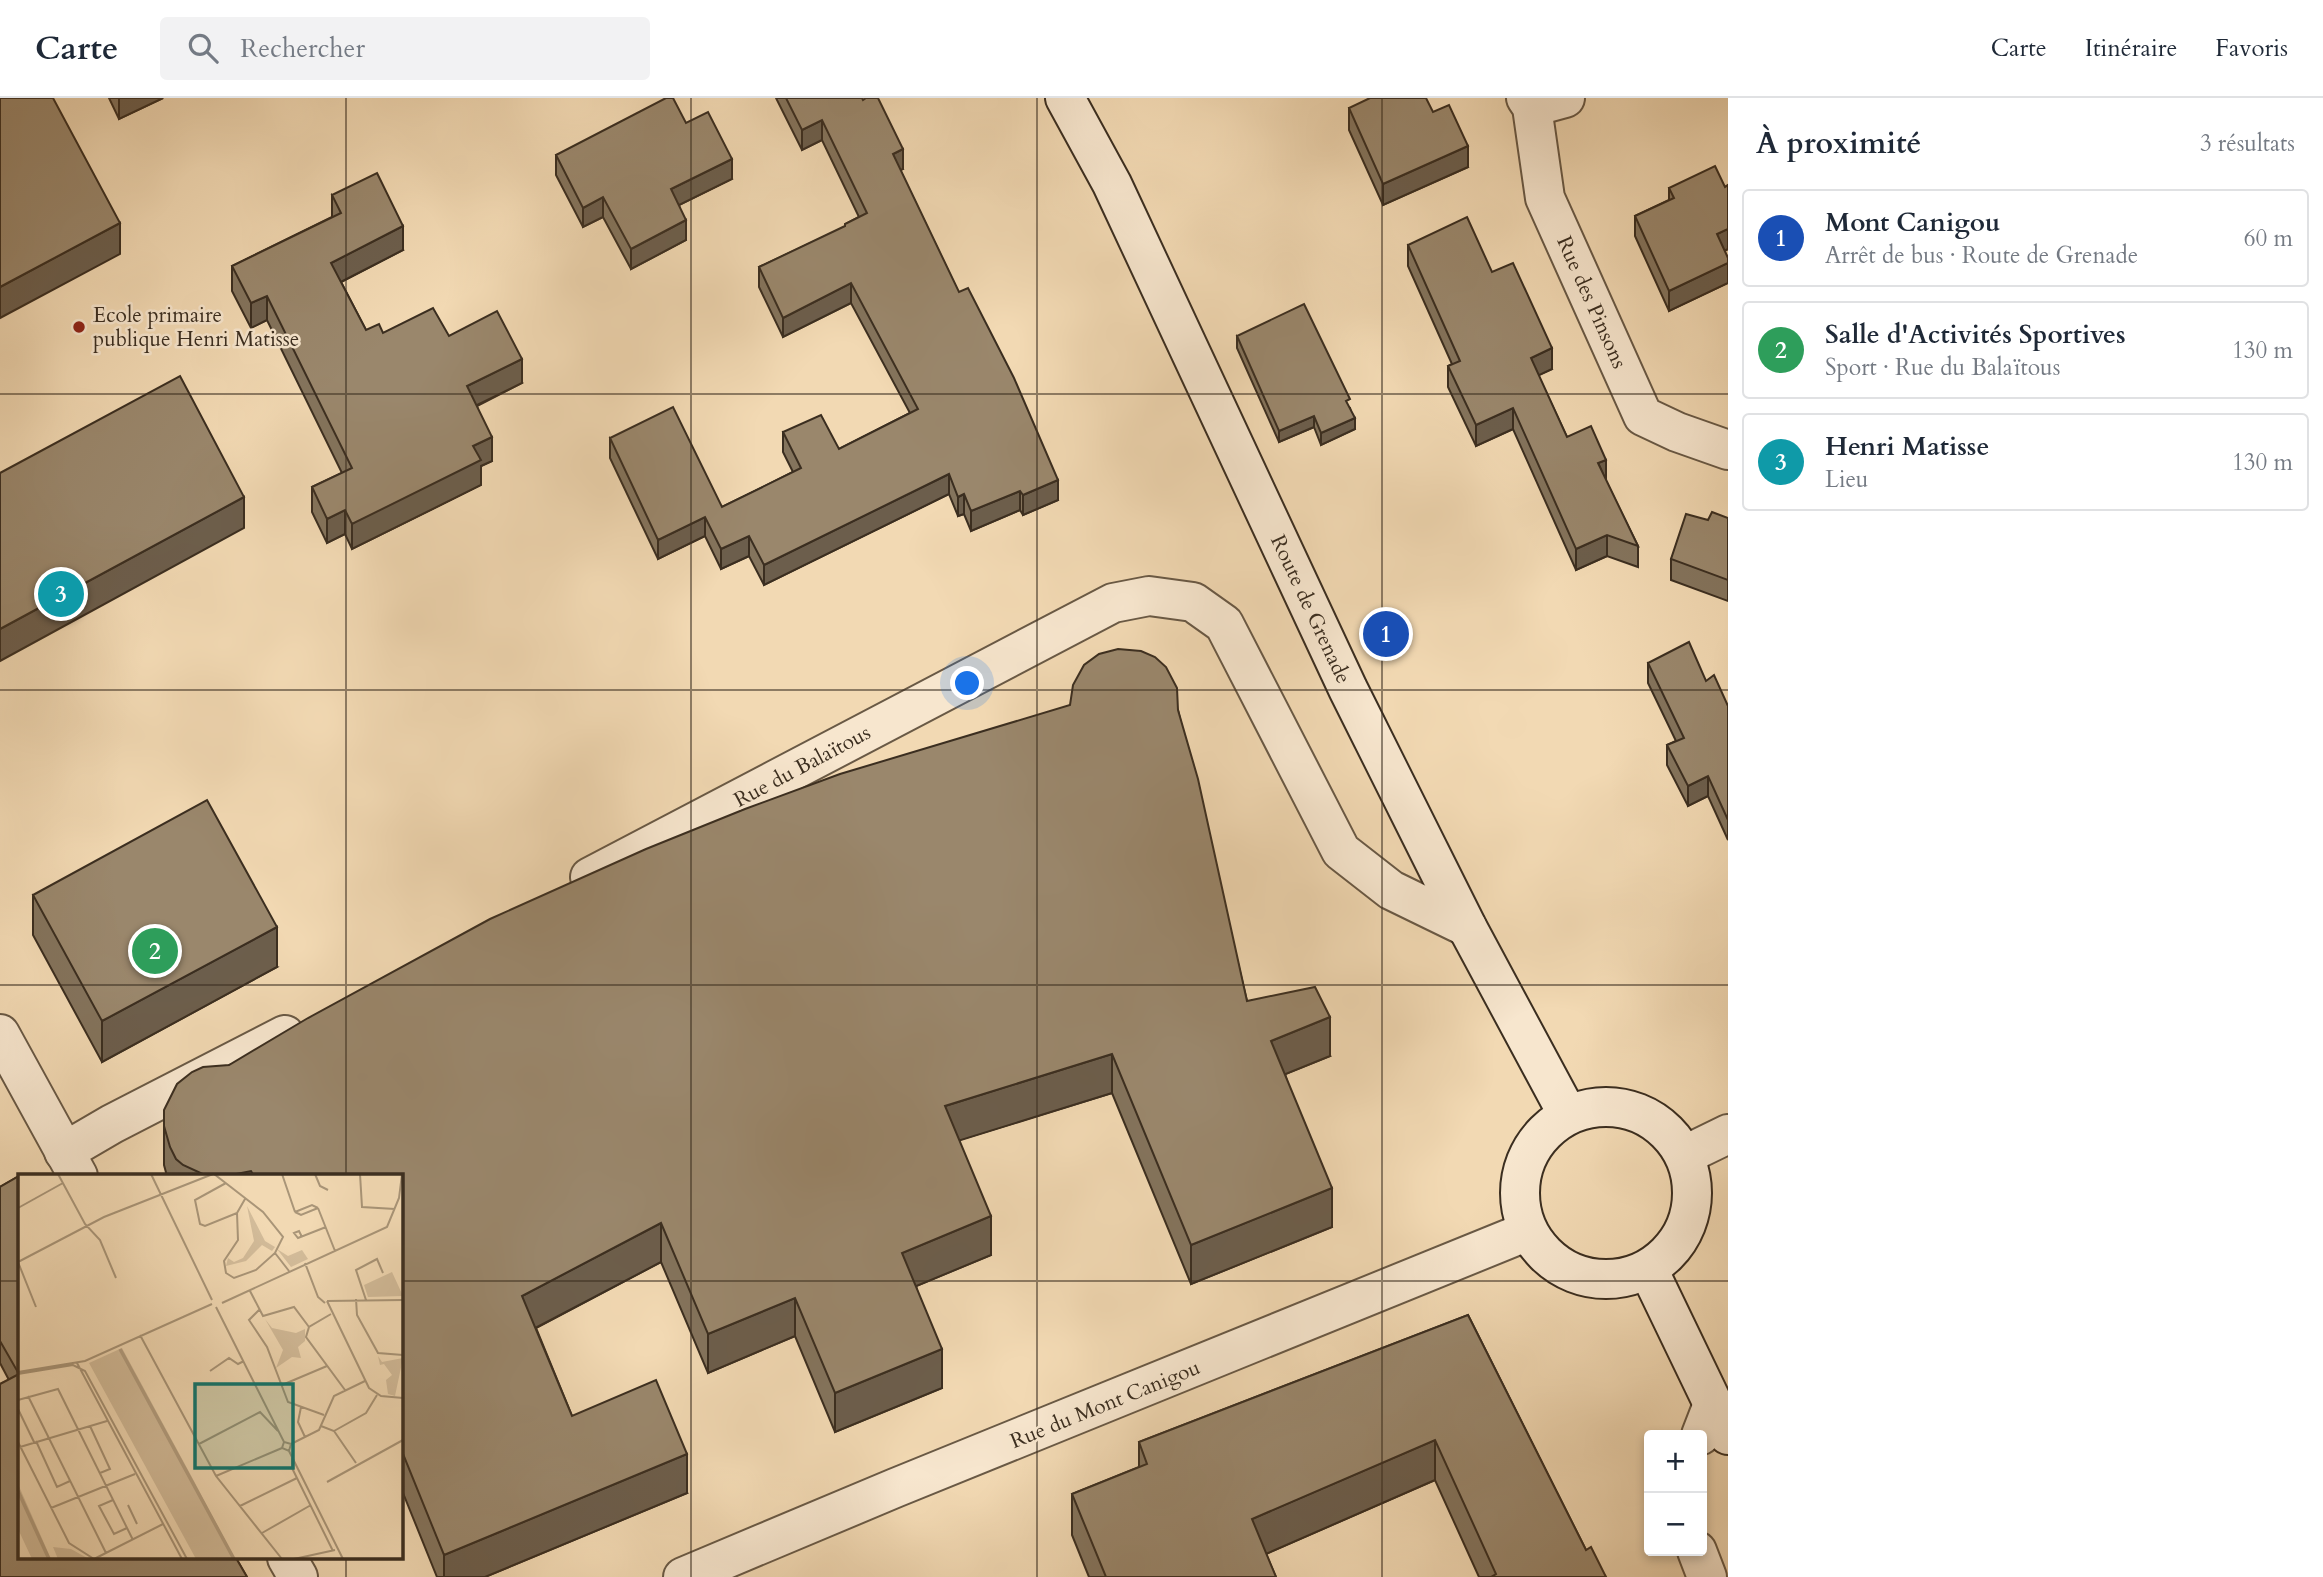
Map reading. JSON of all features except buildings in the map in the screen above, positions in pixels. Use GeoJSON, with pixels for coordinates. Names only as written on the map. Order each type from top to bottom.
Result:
{"type":"FeatureCollection","features":[{"type":"Feature","properties":{"kind":"street","name":"Route de Grenade"},"geometry":{"type":"LineString","coordinates":[[1065,98],[1112,184],[1349,689],[1467,927],[1568,1115]]}},
{"type":"Feature","properties":{"kind":"street","name":"Rue des Pinsons"},"geometry":{"type":"LineString","coordinates":[[1541,101],[1545,198],[1643,416],[1677,432],[1728,450]]}},
{"type":"Feature","properties":{"kind":"street","name":"Rue du Balaïtous"},"geometry":{"type":"LineString","coordinates":[[559,894],[1113,603],[1149,596],[1194,602],[1224,624],[1341,851],[1391,890],[1467,927]]}},
{"type":"Feature","properties":{"kind":"street"},"geometry":{"type":"LineString","coordinates":[[0,1034],[71,1164],[112,1124],[315,1020]]}},
{"type":"Feature","properties":{"kind":"street"},"geometry":{"type":"LineString","coordinates":[[1619,1107],[1645,1116],[1668,1133],[1685,1155],[1693,1187],[1689,1219],[1674,1248],[1648,1269],[1615,1280],[1580,1276],[1549,1259],[1528,1231],[1520,1207],[1520,1180],[1528,1155],[1543,1133],[1568,1115],[1590,1108],[1619,1107]]}},
{"type":"Feature","properties":{"kind":"street"},"geometry":{"type":"LineString","coordinates":[[1685,1155],[1728,1134]]}},
{"type":"Feature","properties":{"kind":"street","name":"Rue du Mont Canigou"},"geometry":{"type":"LineString","coordinates":[[682,1577],[1528,1231]]}},
{"type":"Feature","properties":{"kind":"street"},"geometry":{"type":"LineString","coordinates":[[1648,1269],[1714,1425]]}},
{"type":"Feature","properties":{"kind":"street"},"geometry":{"type":"LineString","coordinates":[[1698,1556],[1707,1577]]}},
{"type":"Feature","properties":{"kind":"street"},"geometry":{"type":"LineString","coordinates":[[289,1560],[298,1577]]}},
{"type":"Feature","properties":{"kind":"place","name":"Ecole primaire publique Henri Matisse"},"geometry":{"type":"Point","coordinates":[79,327]}},
{"type":"Feature","properties":{"kind":"place","name":"Henri Matisse"},"geometry":{"type":"Point","coordinates":[61,594]}},
{"type":"Feature","properties":{"kind":"place","name":"Mont Canigou"},"geometry":{"type":"Point","coordinates":[1386,634]}},
{"type":"Feature","properties":{"kind":"place","name":"Salle d'Activités Sportives"},"geometry":{"type":"Point","coordinates":[155,951]}}]}
